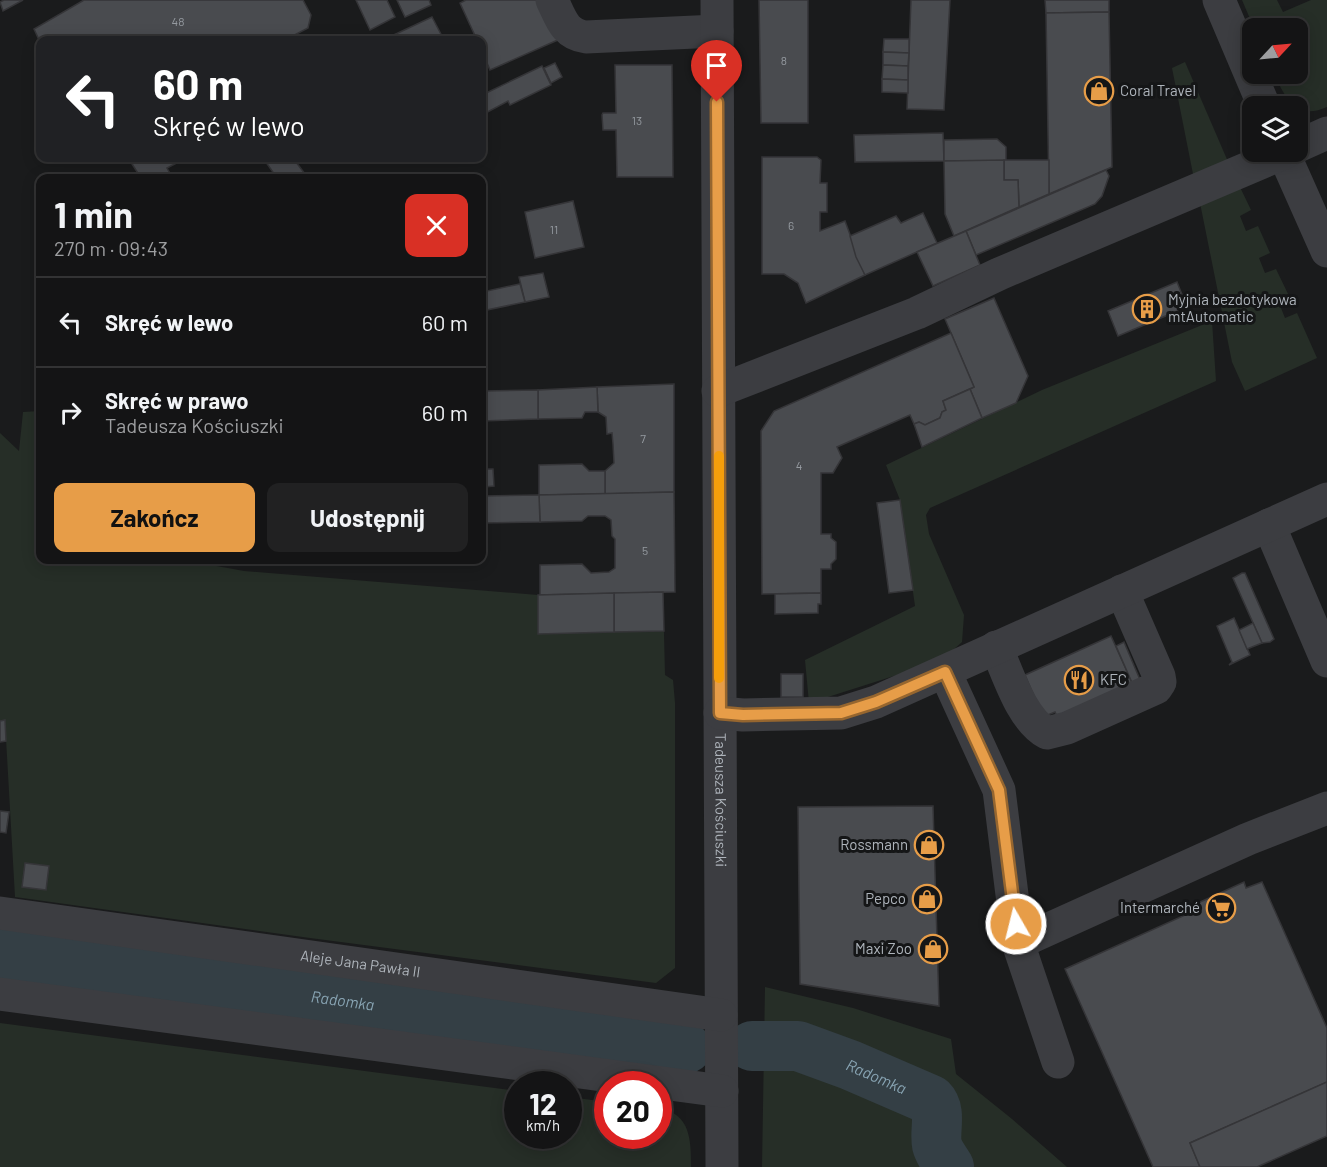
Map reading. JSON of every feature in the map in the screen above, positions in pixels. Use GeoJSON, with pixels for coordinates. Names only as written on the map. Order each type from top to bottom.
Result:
{"type":"FeatureCollection","features":[{"type":"Feature","properties":{"kind":"street"},"geometry":{"type":"LineString","coordinates":[[552,0],[564,24],[574,36],[595,37],[717,15]]}},
{"type":"Feature","properties":{"kind":"street"},"geometry":{"type":"LineString","coordinates":[[1219,0],[1260,96]]}},
{"type":"Feature","properties":{"kind":"street","name":"Tadeusza Kościuszki"},"geometry":{"type":"LineString","coordinates":[[717,15],[722,1167]]}},
{"type":"Feature","properties":{"kind":"street"},"geometry":{"type":"LineString","coordinates":[[1308,141],[1327,133]]}},
{"type":"Feature","properties":{"kind":"street"},"geometry":{"type":"LineString","coordinates":[[718,391],[917,313],[999,274],[1260,162]]}},
{"type":"Feature","properties":{"kind":"street"},"geometry":{"type":"LineString","coordinates":[[1293,162],[1327,251]]}},
{"type":"Feature","properties":{"kind":"street"},"geometry":{"type":"LineString","coordinates":[[720,713],[743,715],[841,713],[876,702],[1327,499]]}},
{"type":"Feature","properties":{"kind":"street"},"geometry":{"type":"LineString","coordinates":[[1269,525],[1327,661]]}},
{"type":"Feature","properties":{"kind":"street"},"geometry":{"type":"LineString","coordinates":[[996,647],[1022,706],[1035,725],[1047,733],[1067,728],[1156,688],[1160,682],[1122,591]]}},
{"type":"Feature","properties":{"kind":"street"},"geometry":{"type":"LineString","coordinates":[[945,672],[999,790],[1018,943],[1058,1062]]}},
{"type":"Feature","properties":{"kind":"street"},"geometry":{"type":"LineString","coordinates":[[1018,943],[1248,839],[1327,808]]}},
{"type":"Feature","properties":{"kind":"street","name":"Aleje Jana Pawła II"},"geometry":{"type":"LineString","coordinates":[[0,913],[721,1015]]}},
{"type":"Feature","properties":{"kind":"street"},"geometry":{"type":"LineString","coordinates":[[0,994],[722,1091]]}},
{"type":"Feature","properties":{"kind":"shaded area"},"geometry":{"type":"Polygon","coordinates":[[[1242,0],[1277,0],[1283,12],[1311,0],[1327,0],[1327,107],[1308,111],[1308,96],[1286,96],[1279,84],[1308,84],[1308,18],[1250,18],[1242,0]]]}},
{"type":"Feature","properties":{"kind":"shaded area"},"geometry":{"type":"Polygon","coordinates":[[[1185,62],[1229,164],[1194,179],[1172,68],[1185,62]]]}},
{"type":"Feature","properties":{"kind":"shaded area"},"geometry":{"type":"Polygon","coordinates":[[[1239,185],[1251,210],[1240,216],[1246,231],[1258,226],[1270,253],[1259,258],[1265,273],[1276,269],[1290,298],[1279,303],[1285,318],[1297,313],[1317,358],[1245,391],[1232,362],[1200,203],[1239,185]]]}},
{"type":"Feature","properties":{"kind":"shaded area"},"geometry":{"type":"Polygon","coordinates":[[[1212,321],[1216,381],[930,508],[926,515],[929,534],[964,615],[962,642],[941,661],[809,703],[805,660],[915,606],[900,500],[886,465],[1042,390],[1212,321]]]}},
{"type":"Feature","properties":{"kind":"shaded area"},"geometry":{"type":"Polygon","coordinates":[[[36,411],[36,564],[206,564],[244,571],[538,595],[663,592],[665,675],[673,680],[675,703],[675,968],[656,983],[15,897],[5,721],[0,721],[0,433],[19,451],[23,412],[36,411]]]}},
{"type":"Feature","properties":{"kind":"shaded area"},"geometry":{"type":"Polygon","coordinates":[[[0,926],[688,1024],[687,1037],[666,1037],[0,947],[0,926]]]}},
{"type":"Feature","properties":{"kind":"shaded area"},"geometry":{"type":"Polygon","coordinates":[[[0,959],[640,1047],[688,1062],[687,1070],[0,978],[0,959]]]}},
{"type":"Feature","properties":{"kind":"shaded area"},"geometry":{"type":"Polygon","coordinates":[[[765,987],[853,1008],[951,1039],[956,1074],[1067,1167],[762,1167],[765,987]]]}},
{"type":"Feature","properties":{"kind":"shaded area"},"geometry":{"type":"Polygon","coordinates":[[[0,1023],[504,1089],[504,1149],[582,1149],[582,1099],[594,1100],[594,1149],[672,1149],[672,1113],[678,1116],[687,1130],[691,1167],[0,1167],[0,1023]]]}},
{"type":"Feature","properties":{"kind":"building"},"geometry":{"type":"Polygon","coordinates":[[[23,0],[3,11],[0,2],[23,0]]]}},
{"type":"Feature","properties":{"kind":"building"},"geometry":{"type":"Polygon","coordinates":[[[84,0],[303,0],[311,15],[308,28],[293,36],[37,36],[34,29],[84,0]]]}},
{"type":"Feature","properties":{"kind":"building"},"geometry":{"type":"Polygon","coordinates":[[[356,0],[387,0],[395,17],[370,30],[356,0]]]}},
{"type":"Feature","properties":{"kind":"building"},"geometry":{"type":"Polygon","coordinates":[[[397,0],[429,0],[431,5],[405,17],[397,0]]]}},
{"type":"Feature","properties":{"kind":"building"},"geometry":{"type":"Polygon","coordinates":[[[466,0],[542,0],[560,39],[490,70],[486,60],[486,36],[475,36],[460,3],[466,0]]]}},
{"type":"Feature","properties":{"kind":"building"},"geometry":{"type":"Polygon","coordinates":[[[759,0],[808,0],[808,123],[761,123],[759,0]]]}},
{"type":"Feature","properties":{"kind":"building"},"geometry":{"type":"Polygon","coordinates":[[[911,0],[950,0],[944,110],[907,109],[911,0]]]}},
{"type":"Feature","properties":{"kind":"building"},"geometry":{"type":"Polygon","coordinates":[[[1045,0],[1109,0],[1109,12],[1046,13],[1045,0]]]}},
{"type":"Feature","properties":{"kind":"building"},"geometry":{"type":"Polygon","coordinates":[[[1109,12],[1112,167],[1049,194],[1046,13],[1109,12]]]}},
{"type":"Feature","properties":{"kind":"building"},"geometry":{"type":"Polygon","coordinates":[[[432,17],[442,36],[392,36],[432,17]]]}},
{"type":"Feature","properties":{"kind":"building"},"geometry":{"type":"Polygon","coordinates":[[[884,39],[909,39],[909,53],[883,52],[884,39]]]}},
{"type":"Feature","properties":{"kind":"building"},"geometry":{"type":"Polygon","coordinates":[[[883,52],[909,53],[908,66],[883,65],[883,52]]]}},
{"type":"Feature","properties":{"kind":"building"},"geometry":{"type":"Polygon","coordinates":[[[555,63],[562,77],[551,83],[544,68],[555,63]]]}},
{"type":"Feature","properties":{"kind":"building"},"geometry":{"type":"Polygon","coordinates":[[[615,65],[672,65],[673,177],[617,177],[616,130],[603,130],[602,115],[603,113],[616,113],[615,65]]]}},
{"type":"Feature","properties":{"kind":"building"},"geometry":{"type":"Polygon","coordinates":[[[883,65],[908,66],[908,80],[882,79],[883,65]]]}},
{"type":"Feature","properties":{"kind":"building"},"geometry":{"type":"Polygon","coordinates":[[[542,66],[551,85],[510,105],[508,101],[486,113],[486,93],[542,66]]]}},
{"type":"Feature","properties":{"kind":"building"},"geometry":{"type":"Polygon","coordinates":[[[882,79],[908,80],[908,93],[882,92],[882,79]]]}},
{"type":"Feature","properties":{"kind":"building"},"geometry":{"type":"Polygon","coordinates":[[[943,133],[944,161],[855,162],[854,135],[943,133]]]}},
{"type":"Feature","properties":{"kind":"building"},"geometry":{"type":"Polygon","coordinates":[[[997,139],[1006,147],[1006,161],[944,161],[944,140],[997,139]]]}},
{"type":"Feature","properties":{"kind":"building"},"geometry":{"type":"Polygon","coordinates":[[[762,157],[817,157],[821,160],[820,183],[827,183],[827,212],[820,212],[820,231],[845,221],[865,275],[806,303],[798,283],[784,274],[762,274],[762,157]]]}},
{"type":"Feature","properties":{"kind":"building"},"geometry":{"type":"Polygon","coordinates":[[[1004,160],[1049,160],[1049,194],[1019,207],[1018,180],[1004,180],[1004,160]]]}},
{"type":"Feature","properties":{"kind":"building"},"geometry":{"type":"Polygon","coordinates":[[[1004,160],[1004,180],[1018,180],[1019,207],[954,236],[945,214],[944,161],[1004,160]]]}},
{"type":"Feature","properties":{"kind":"building"},"geometry":{"type":"Polygon","coordinates":[[[136,162],[178,162],[167,168],[170,174],[138,174],[132,164],[136,162]]]}},
{"type":"Feature","properties":{"kind":"building"},"geometry":{"type":"Polygon","coordinates":[[[266,162],[296,162],[305,174],[274,174],[266,162]]]}},
{"type":"Feature","properties":{"kind":"building"},"geometry":{"type":"Polygon","coordinates":[[[1106,170],[1109,176],[1102,196],[1095,204],[976,255],[966,231],[1106,170]]]}},
{"type":"Feature","properties":{"kind":"building"},"geometry":{"type":"Polygon","coordinates":[[[573,201],[584,247],[535,258],[525,212],[573,201]]]}},
{"type":"Feature","properties":{"kind":"building"},"geometry":{"type":"Polygon","coordinates":[[[923,213],[937,243],[865,275],[856,257],[850,236],[896,216],[901,223],[923,213]]]}},
{"type":"Feature","properties":{"kind":"building"},"geometry":{"type":"Polygon","coordinates":[[[966,231],[980,265],[933,286],[917,252],[966,231]]]}},
{"type":"Feature","properties":{"kind":"building"},"geometry":{"type":"Polygon","coordinates":[[[543,273],[549,297],[525,302],[519,277],[543,273]]]}},
{"type":"Feature","properties":{"kind":"building","name":"Myjnia bezdotykowa mtAutomatic"},"geometry":{"type":"Polygon","coordinates":[[[1177,282],[1187,307],[1118,336],[1108,311],[1177,282]]]}},
{"type":"Feature","properties":{"kind":"building"},"geometry":{"type":"Polygon","coordinates":[[[520,284],[525,302],[486,310],[486,291],[520,284]]]}},
{"type":"Feature","properties":{"kind":"building"},"geometry":{"type":"Polygon","coordinates":[[[994,298],[1028,376],[1016,403],[982,418],[970,389],[974,387],[945,319],[994,298]]]}},
{"type":"Feature","properties":{"kind":"building"},"geometry":{"type":"Polygon","coordinates":[[[951,333],[974,387],[943,401],[946,410],[942,412],[940,418],[925,425],[919,422],[914,424],[910,415],[837,447],[842,458],[833,473],[821,473],[821,534],[831,534],[831,538],[836,542],[836,559],[831,564],[831,569],[821,569],[821,593],[762,594],[761,431],[774,411],[951,333]]]}},
{"type":"Feature","properties":{"kind":"building"},"geometry":{"type":"Polygon","coordinates":[[[674,384],[674,492],[605,494],[605,471],[614,463],[613,444],[612,433],[607,434],[606,417],[598,412],[597,387],[674,384]]]}},
{"type":"Feature","properties":{"kind":"building"},"geometry":{"type":"Polygon","coordinates":[[[597,387],[598,412],[585,412],[582,418],[538,419],[538,390],[597,387]]]}},
{"type":"Feature","properties":{"kind":"building"},"geometry":{"type":"Polygon","coordinates":[[[970,389],[982,418],[922,447],[914,424],[919,422],[925,425],[940,418],[942,412],[946,410],[943,401],[970,389]]]}},
{"type":"Feature","properties":{"kind":"building"},"geometry":{"type":"Polygon","coordinates":[[[538,390],[538,419],[486,421],[486,391],[538,390]]]}},
{"type":"Feature","properties":{"kind":"building"},"geometry":{"type":"Polygon","coordinates":[[[582,464],[589,471],[605,471],[605,494],[539,495],[539,465],[582,464]]]}},
{"type":"Feature","properties":{"kind":"building"},"geometry":{"type":"Polygon","coordinates":[[[486,469],[493,469],[494,486],[486,487],[486,469]]]}},
{"type":"Feature","properties":{"kind":"building"},"geometry":{"type":"Polygon","coordinates":[[[674,492],[675,592],[540,595],[540,565],[582,564],[591,573],[609,572],[615,568],[615,539],[612,536],[611,520],[605,516],[588,516],[582,521],[540,522],[539,495],[674,492]]]}},
{"type":"Feature","properties":{"kind":"building"},"geometry":{"type":"Polygon","coordinates":[[[539,495],[540,522],[486,523],[486,496],[539,495]]]}},
{"type":"Feature","properties":{"kind":"building"},"geometry":{"type":"Polygon","coordinates":[[[900,500],[913,590],[889,593],[877,503],[900,500]]]}},
{"type":"Feature","properties":{"kind":"building"},"geometry":{"type":"Polygon","coordinates":[[[1245,573],[1274,639],[1270,642],[1262,643],[1233,578],[1245,573]]]}},
{"type":"Feature","properties":{"kind":"building"},"geometry":{"type":"Polygon","coordinates":[[[663,592],[664,631],[614,632],[614,593],[663,592]]]}},
{"type":"Feature","properties":{"kind":"building"},"geometry":{"type":"Polygon","coordinates":[[[614,593],[614,632],[538,634],[538,595],[614,593]]]}},
{"type":"Feature","properties":{"kind":"building"},"geometry":{"type":"Polygon","coordinates":[[[821,593],[818,613],[775,614],[775,594],[821,593]]]}},
{"type":"Feature","properties":{"kind":"building"},"geometry":{"type":"Polygon","coordinates":[[[1234,618],[1250,655],[1229,665],[1232,662],[1217,626],[1234,618]]]}},
{"type":"Feature","properties":{"kind":"building"},"geometry":{"type":"Polygon","coordinates":[[[1253,623],[1262,643],[1247,649],[1239,630],[1253,623]]]}},
{"type":"Feature","properties":{"kind":"building","name":"KFC"},"geometry":{"type":"Polygon","coordinates":[[[1111,636],[1135,689],[1060,723],[1055,712],[1043,717],[1025,675],[1111,636]]]}},
{"type":"Feature","properties":{"kind":"building"},"geometry":{"type":"Polygon","coordinates":[[[1124,642],[1141,682],[1133,685],[1116,646],[1124,642]]]}},
{"type":"Feature","properties":{"kind":"building"},"geometry":{"type":"Polygon","coordinates":[[[781,674],[803,674],[803,697],[781,697],[781,674]]]}},
{"type":"Feature","properties":{"kind":"building"},"geometry":{"type":"Polygon","coordinates":[[[5,720],[6,741],[0,742],[0,721],[5,720]]]}},
{"type":"Feature","properties":{"kind":"building"},"geometry":{"type":"Polygon","coordinates":[[[933,806],[939,1006],[800,984],[798,807],[933,806]]]}},
{"type":"Feature","properties":{"kind":"building"},"geometry":{"type":"Polygon","coordinates":[[[0,811],[9,812],[6,833],[0,832],[0,811]]]}},
{"type":"Feature","properties":{"kind":"building"},"geometry":{"type":"Polygon","coordinates":[[[25,863],[49,866],[46,890],[22,887],[25,863]]]}},
{"type":"Feature","properties":{"kind":"building"},"geometry":{"type":"Polygon","coordinates":[[[1244,882],[1246,888],[1262,882],[1327,1028],[1327,1082],[1190,1143],[1200,1167],[1153,1167],[1065,969],[1192,912],[1189,907],[1244,882]]]}},
{"type":"Feature","properties":{"kind":"building"},"geometry":{"type":"Polygon","coordinates":[[[1327,1082],[1327,1136],[1257,1167],[1200,1167],[1190,1143],[1327,1082]]]}},
{"type":"Feature","properties":{"kind":"waterway","name":"Radomka"},"geometry":{"type":"LineString","coordinates":[[0,953],[687,1048]]}},
{"type":"Feature","properties":{"kind":"waterway","name":"Radomka"},"geometry":{"type":"LineString","coordinates":[[752,1046],[798,1046],[850,1065],[931,1100],[937,1115],[937,1145],[949,1167]]}},
{"type":"Feature","properties":{"kind":"slow traffic"},"geometry":{"type":"LineString","coordinates":[[719,456],[719,678]]}},
{"type":"Feature","properties":{"kind":"place","name":"Coral Travel"},"geometry":{"type":"Point","coordinates":[1099,91]}},
{"type":"Feature","properties":{"kind":"place","name":"Myjnia bezdotykowa mtAutomatic"},"geometry":{"type":"Point","coordinates":[1147,309]}},
{"type":"Feature","properties":{"kind":"place","name":"KFC"},"geometry":{"type":"Point","coordinates":[1079,680]}},
{"type":"Feature","properties":{"kind":"place","name":"Rossmann"},"geometry":{"type":"Point","coordinates":[929,845]}},
{"type":"Feature","properties":{"kind":"place","name":"Pepco"},"geometry":{"type":"Point","coordinates":[927,899]}},
{"type":"Feature","properties":{"kind":"place","name":"Intermarché"},"geometry":{"type":"Point","coordinates":[1221,908]}},
{"type":"Feature","properties":{"kind":"place","name":"Maxi Zoo"},"geometry":{"type":"Point","coordinates":[933,949]}},
{"type":"Feature","properties":{"kind":"route"},"geometry":{"type":"LineString","coordinates":[[717,102],[720,713],[743,715],[841,713],[876,702],[945,672],[975,742],[999,790],[1016,924]]}}]}
